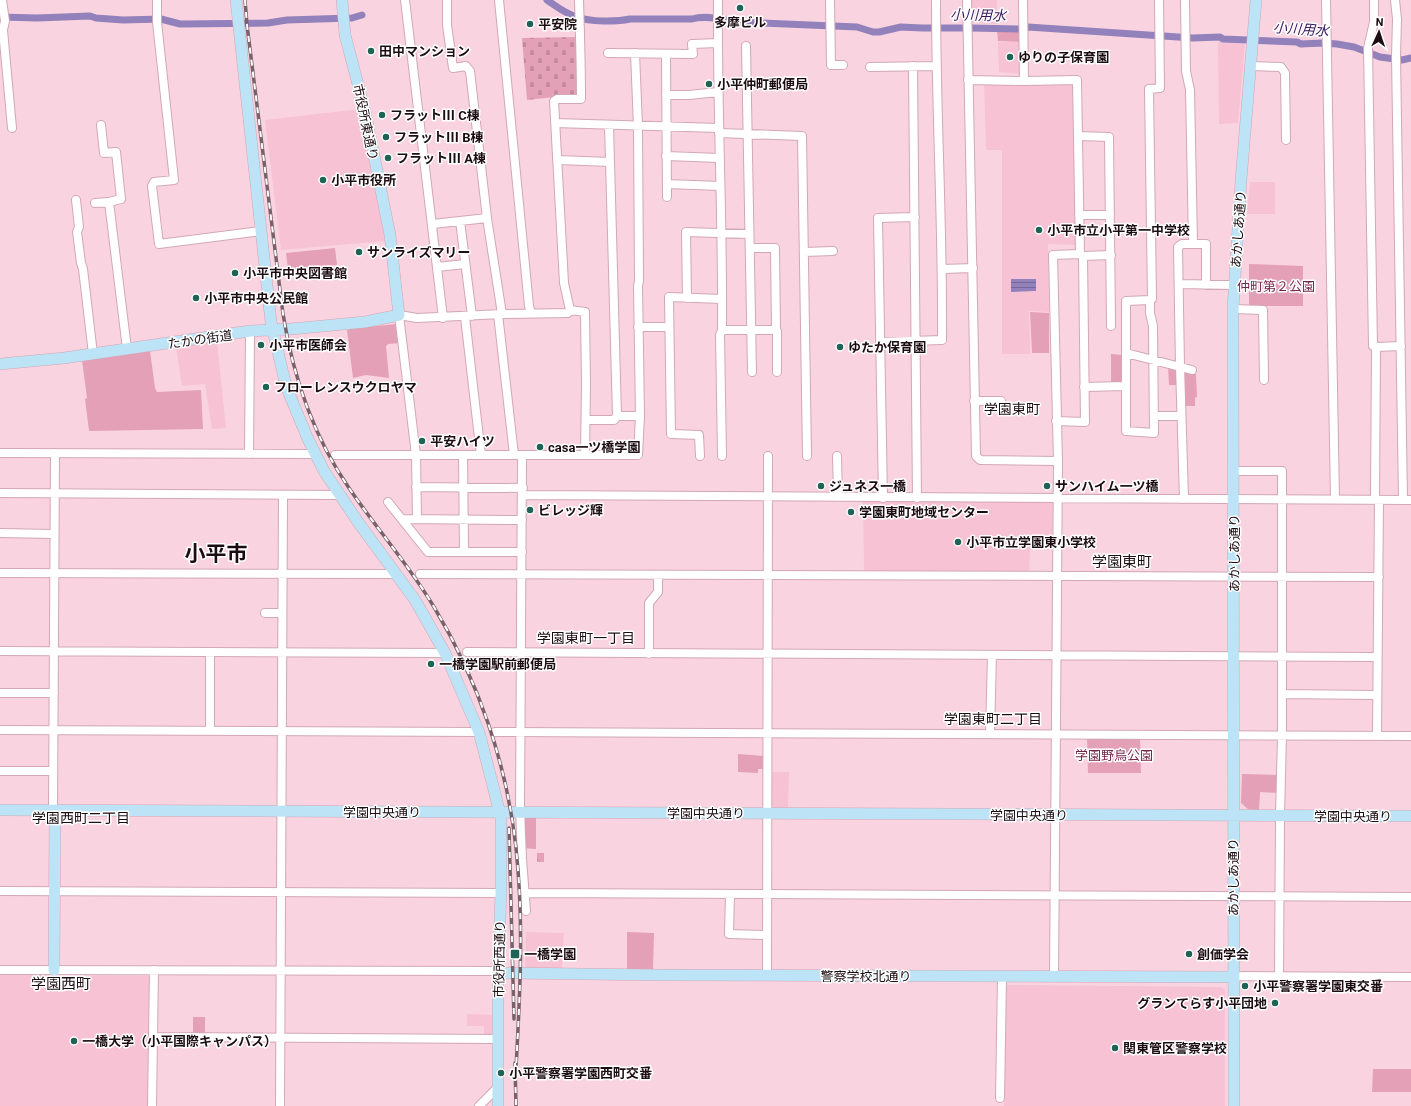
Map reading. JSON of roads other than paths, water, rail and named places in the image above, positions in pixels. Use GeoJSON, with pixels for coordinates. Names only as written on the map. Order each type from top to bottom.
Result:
{"type":"FeatureCollection","features":[{"type":"Feature","properties":{"kind":"street"},"geometry":{"type":"LineString","coordinates":[[2,0],[4,18],[2,30],[12,128]]}},
{"type":"Feature","properties":{"kind":"street"},"geometry":{"type":"LineString","coordinates":[[157,0],[157,19],[174,180],[154,182],[152,186],[159,244],[260,231]]}},
{"type":"Feature","properties":{"kind":"street","name":"市役所西通り"},"geometry":{"type":"LineString","coordinates":[[236,0],[237,23],[271,322],[286,386],[315,454],[339,495],[414,600],[445,653],[479,732],[501,818],[498,1106]]}},
{"type":"Feature","properties":{"kind":"street","name":"市役所東通り"},"geometry":{"type":"LineString","coordinates":[[342,0],[345,35],[366,111],[390,235],[399,315]]}},
{"type":"Feature","properties":{"kind":"street"},"geometry":{"type":"LineString","coordinates":[[405,0],[443,318]]}},
{"type":"Feature","properties":{"kind":"street"},"geometry":{"type":"LineString","coordinates":[[447,0],[448,25],[453,68],[466,66],[470,71],[487,218],[523,492],[520,732],[522,859],[526,911]]}},
{"type":"Feature","properties":{"kind":"street"},"geometry":{"type":"LineString","coordinates":[[499,0],[529,306],[531,313]]}},
{"type":"Feature","properties":{"kind":"street"},"geometry":{"type":"LineString","coordinates":[[570,310],[564,283],[554,101],[557,99],[581,99],[582,61],[580,52],[579,0]]}},
{"type":"Feature","properties":{"kind":"street"},"geometry":{"type":"LineString","coordinates":[[718,0],[718,92],[722,233],[722,330],[720,335],[722,456]]}},
{"type":"Feature","properties":{"kind":"street"},"geometry":{"type":"LineString","coordinates":[[830,0],[831,65],[843,66]]}},
{"type":"Feature","properties":{"kind":"street"},"geometry":{"type":"LineString","coordinates":[[880,342],[942,340],[942,268],[936,66],[936,0]]}},
{"type":"Feature","properties":{"kind":"street"},"geometry":{"type":"LineString","coordinates":[[967,0],[976,456],[980,460],[1058,461]]}},
{"type":"Feature","properties":{"kind":"street"},"geometry":{"type":"LineString","coordinates":[[1023,0],[1024,81]]}},
{"type":"Feature","properties":{"kind":"street"},"geometry":{"type":"LineString","coordinates":[[1126,300],[1126,431],[1154,433],[1152,326],[1150,313],[1150,300],[1152,299],[1149,89],[1160,88],[1159,0]]}},
{"type":"Feature","properties":{"kind":"street"},"geometry":{"type":"LineString","coordinates":[[1185,0],[1186,71],[1190,90],[1193,244]]}},
{"type":"Feature","properties":{"kind":"street","name":"あかしあ通り"},"geometry":{"type":"LineString","coordinates":[[1234,1106],[1233,309],[1256,0]]}},
{"type":"Feature","properties":{"kind":"street"},"geometry":{"type":"LineString","coordinates":[[1326,0],[1335,499]]}},
{"type":"Feature","properties":{"kind":"street"},"geometry":{"type":"LineString","coordinates":[[1374,0],[1374,22],[1368,51],[1373,346],[1376,347],[1379,577],[1377,736]]}},
{"type":"Feature","properties":{"kind":"street"},"geometry":{"type":"LineString","coordinates":[[416,487],[523,492],[883,498],[1407,500],[1401,346],[1397,26],[1395,0]]}},
{"type":"Feature","properties":{"kind":"street"},"geometry":{"type":"LineString","coordinates":[[608,53],[693,54],[692,44],[718,43]]}},
{"type":"Feature","properties":{"kind":"street"},"geometry":{"type":"LineString","coordinates":[[746,46],[750,330],[752,372]]}},
{"type":"Feature","properties":{"kind":"street"},"geometry":{"type":"LineString","coordinates":[[335,455],[638,455],[640,416],[638,327],[638,126],[635,53]]}},
{"type":"Feature","properties":{"kind":"street"},"geometry":{"type":"LineString","coordinates":[[666,54],[667,197]]}},
{"type":"Feature","properties":{"kind":"street"},"geometry":{"type":"LineString","coordinates":[[913,66],[917,498]]}},
{"type":"Feature","properties":{"kind":"street"},"geometry":{"type":"LineString","coordinates":[[870,67],[936,66]]}},
{"type":"Feature","properties":{"kind":"street"},"geometry":{"type":"LineString","coordinates":[[1251,66],[1281,67],[1285,74],[1286,140]]}},
{"type":"Feature","properties":{"kind":"street"},"geometry":{"type":"LineString","coordinates":[[968,80],[1077,80],[1085,422],[1056,422]]}},
{"type":"Feature","properties":{"kind":"street"},"geometry":{"type":"LineString","coordinates":[[666,95],[690,95],[718,92]]}},
{"type":"Feature","properties":{"kind":"street"},"geometry":{"type":"LineString","coordinates":[[555,123],[666,126],[719,130],[747,134],[802,136],[807,456]]}},
{"type":"Feature","properties":{"kind":"street"},"geometry":{"type":"LineString","coordinates":[[95,203],[121,199],[116,152],[104,153],[101,125]]}},
{"type":"Feature","properties":{"kind":"street"},"geometry":{"type":"LineString","coordinates":[[609,125],[617,416]]}},
{"type":"Feature","properties":{"kind":"street"},"geometry":{"type":"LineString","coordinates":[[1079,136],[1109,137],[1111,326]]}},
{"type":"Feature","properties":{"kind":"street"},"geometry":{"type":"LineString","coordinates":[[666,156],[720,158]]}},
{"type":"Feature","properties":{"kind":"street"},"geometry":{"type":"LineString","coordinates":[[558,160],[610,162]]}},
{"type":"Feature","properties":{"kind":"street"},"geometry":{"type":"LineString","coordinates":[[667,184],[720,186]]}},
{"type":"Feature","properties":{"kind":"street"},"geometry":{"type":"LineString","coordinates":[[76,200],[79,227],[77,232],[93,354]]}},
{"type":"Feature","properties":{"kind":"street"},"geometry":{"type":"LineString","coordinates":[[109,202],[127,349]]}},
{"type":"Feature","properties":{"kind":"street"},"geometry":{"type":"LineString","coordinates":[[1079,215],[1110,215]]}},
{"type":"Feature","properties":{"kind":"street"},"geometry":{"type":"LineString","coordinates":[[883,498],[878,218],[915,217]]}},
{"type":"Feature","properties":{"kind":"street"},"geometry":{"type":"LineString","coordinates":[[432,224],[487,218]]}},
{"type":"Feature","properties":{"kind":"street"},"geometry":{"type":"LineString","coordinates":[[460,221],[481,455]]}},
{"type":"Feature","properties":{"kind":"street"},"geometry":{"type":"LineString","coordinates":[[687,298],[686,232],[749,234]]}},
{"type":"Feature","properties":{"kind":"street"},"geometry":{"type":"LineString","coordinates":[[1184,499],[1178,247],[1182,244],[1206,244],[1206,284]]}},
{"type":"Feature","properties":{"kind":"street"},"geometry":{"type":"LineString","coordinates":[[750,248],[775,248],[776,330],[778,350],[777,372]]}},
{"type":"Feature","properties":{"kind":"street"},"geometry":{"type":"LineString","coordinates":[[804,252],[833,251]]}},
{"type":"Feature","properties":{"kind":"street"},"geometry":{"type":"LineString","coordinates":[[1054,977],[1058,461],[1053,255],[1111,255]]}},
{"type":"Feature","properties":{"kind":"street"},"geometry":{"type":"LineString","coordinates":[[437,267],[465,264]]}},
{"type":"Feature","properties":{"kind":"street"},"geometry":{"type":"LineString","coordinates":[[942,268],[973,268]]}},
{"type":"Feature","properties":{"kind":"street"},"geometry":{"type":"LineString","coordinates":[[1179,284],[1234,285]]}},
{"type":"Feature","properties":{"kind":"street"},"geometry":{"type":"LineString","coordinates":[[700,456],[699,435],[671,434],[669,297],[722,298]]}},
{"type":"Feature","properties":{"kind":"street"},"geometry":{"type":"LineString","coordinates":[[1110,300],[1150,300]]}},
{"type":"Feature","properties":{"kind":"street"},"geometry":{"type":"LineString","coordinates":[[1233,309],[1264,310],[1264,380]]}},
{"type":"Feature","properties":{"kind":"street"},"geometry":{"type":"LineString","coordinates":[[417,519],[416,455],[399,315],[417,318],[443,318],[500,314],[568,313],[570,310],[585,312],[585,455]]}},
{"type":"Feature","properties":{"kind":"street","name":"たかの街道"},"geometry":{"type":"LineString","coordinates":[[0,364],[93,354],[250,331],[291,329],[368,321],[399,315]]}},
{"type":"Feature","properties":{"kind":"street"},"geometry":{"type":"LineString","coordinates":[[638,327],[669,327]]}},
{"type":"Feature","properties":{"kind":"street"},"geometry":{"type":"LineString","coordinates":[[722,330],[776,330]]}},
{"type":"Feature","properties":{"kind":"street"},"geometry":{"type":"LineString","coordinates":[[249,454],[250,331]]}},
{"type":"Feature","properties":{"kind":"street"},"geometry":{"type":"LineString","coordinates":[[1376,347],[1401,346]]}},
{"type":"Feature","properties":{"kind":"street"},"geometry":{"type":"LineString","coordinates":[[1126,353],[1192,370]]}},
{"type":"Feature","properties":{"kind":"street"},"geometry":{"type":"LineString","coordinates":[[1084,387],[1126,386]]}},
{"type":"Feature","properties":{"kind":"street"},"geometry":{"type":"LineString","coordinates":[[974,401],[1002,401]]}},
{"type":"Feature","properties":{"kind":"street"},"geometry":{"type":"LineString","coordinates":[[586,420],[614,420],[617,416],[640,416]]}},
{"type":"Feature","properties":{"kind":"street"},"geometry":{"type":"LineString","coordinates":[[1154,416],[1181,416]]}},
{"type":"Feature","properties":{"kind":"street"},"geometry":{"type":"LineString","coordinates":[[0,453],[315,454]]}},
{"type":"Feature","properties":{"kind":"street"},"geometry":{"type":"LineString","coordinates":[[54,970],[53,652],[55,453]]}},
{"type":"Feature","properties":{"kind":"street"},"geometry":{"type":"LineString","coordinates":[[463,455],[464,552]]}},
{"type":"Feature","properties":{"kind":"street"},"geometry":{"type":"LineString","coordinates":[[767,975],[768,456]]}},
{"type":"Feature","properties":{"kind":"street"},"geometry":{"type":"LineString","coordinates":[[837,456],[838,497]]}},
{"type":"Feature","properties":{"kind":"street"},"geometry":{"type":"LineString","coordinates":[[1234,471],[1282,471],[1282,735],[1279,976]]}},
{"type":"Feature","properties":{"kind":"street"},"geometry":{"type":"LineString","coordinates":[[0,494],[339,495]]}},
{"type":"Feature","properties":{"kind":"street"},"geometry":{"type":"LineString","coordinates":[[280,1106],[283,495]]}},
{"type":"Feature","properties":{"kind":"street"},"geometry":{"type":"LineString","coordinates":[[388,502],[428,552],[522,552]]}},
{"type":"Feature","properties":{"kind":"street"},"geometry":{"type":"LineString","coordinates":[[402,519],[522,520]]}},
{"type":"Feature","properties":{"kind":"street"},"geometry":{"type":"LineString","coordinates":[[0,533],[54,534]]}},
{"type":"Feature","properties":{"kind":"street"},"geometry":{"type":"LineString","coordinates":[[0,574],[396,574]]}},
{"type":"Feature","properties":{"kind":"street"},"geometry":{"type":"LineString","coordinates":[[420,574],[1234,578],[1379,577]]}},
{"type":"Feature","properties":{"kind":"street"},"geometry":{"type":"LineString","coordinates":[[649,654],[649,603],[658,592],[658,575]]}},
{"type":"Feature","properties":{"kind":"street"},"geometry":{"type":"LineString","coordinates":[[265,613],[282,613]]}},
{"type":"Feature","properties":{"kind":"street"},"geometry":{"type":"LineString","coordinates":[[0,651],[445,653]]}},
{"type":"Feature","properties":{"kind":"street"},"geometry":{"type":"LineString","coordinates":[[210,652],[210,731]]}},
{"type":"Feature","properties":{"kind":"street"},"geometry":{"type":"LineString","coordinates":[[467,652],[1377,657]]}},
{"type":"Feature","properties":{"kind":"street"},"geometry":{"type":"LineString","coordinates":[[990,734],[992,655]]}},
{"type":"Feature","properties":{"kind":"street"},"geometry":{"type":"LineString","coordinates":[[0,693],[54,693]]}},
{"type":"Feature","properties":{"kind":"street"},"geometry":{"type":"LineString","coordinates":[[1282,694],[1377,695]]}},
{"type":"Feature","properties":{"kind":"street"},"geometry":{"type":"LineString","coordinates":[[0,730],[479,732]]}},
{"type":"Feature","properties":{"kind":"street"},"geometry":{"type":"LineString","coordinates":[[495,732],[1411,736]]}},
{"type":"Feature","properties":{"kind":"street"},"geometry":{"type":"LineString","coordinates":[[0,771],[53,772]]}},
{"type":"Feature","properties":{"kind":"street","name":"学園中央通り"},"geometry":{"type":"LineString","coordinates":[[0,810],[1411,816]]}},
{"type":"Feature","properties":{"kind":"street"},"geometry":{"type":"LineString","coordinates":[[0,891],[501,893]]}},
{"type":"Feature","properties":{"kind":"street"},"geometry":{"type":"LineString","coordinates":[[525,893],[1411,897]]}},
{"type":"Feature","properties":{"kind":"street"},"geometry":{"type":"LineString","coordinates":[[730,894],[730,934],[767,935]]}},
{"type":"Feature","properties":{"kind":"street"},"geometry":{"type":"LineString","coordinates":[[0,970],[499,972]]}},
{"type":"Feature","properties":{"kind":"street"},"geometry":{"type":"LineString","coordinates":[[152,1106],[154,970]]}},
{"type":"Feature","properties":{"kind":"street","name":"警察学校北通り"},"geometry":{"type":"LineString","coordinates":[[499,972],[1002,977],[1233,977]]}},
{"type":"Feature","properties":{"kind":"street"},"geometry":{"type":"LineString","coordinates":[[1000,1098],[1002,977]]}},
{"type":"Feature","properties":{"kind":"street"},"geometry":{"type":"LineString","coordinates":[[1233,977],[1411,977]]}},
{"type":"Feature","properties":{"kind":"street"},"geometry":{"type":"LineString","coordinates":[[153,1037],[498,1039]]}},
{"type":"Feature","properties":{"kind":"street"},"geometry":{"type":"LineString","coordinates":[[479,1106],[498,1088]]}},
{"type":"Feature","properties":{"kind":"waterway","name":"小川用水"},"geometry":{"type":"LineString","coordinates":[[547,0],[573,16],[596,21],[630,19],[692,19],[708,17],[736,22],[857,27],[873,32],[901,27],[1020,29],[1028,27],[1193,38],[1220,37],[1223,39],[1297,42],[1301,44],[1337,44],[1354,47],[1380,57],[1402,60],[1411,58]]}},
{"type":"Feature","properties":{"kind":"waterway","name":"小川用水"},"geometry":{"type":"LineString","coordinates":[[0,17],[37,18],[90,16],[96,18],[123,20],[161,19],[180,24],[268,23],[287,20],[352,18],[362,15]]}},
{"type":"Feature","properties":{"kind":"railway"},"geometry":{"type":"LineString","coordinates":[[245,0],[283,314],[292,360],[306,405],[325,448],[336,468],[359,503],[414,576],[450,635],[477,693],[498,754],[506,785],[516,848],[521,931],[516,1068]]}},
{"type":"Feature","properties":{"kind":"railway"},"geometry":{"type":"LineString","coordinates":[[509,828],[514,1019]]}},
{"type":"Feature","properties":{"kind":"railway"},"geometry":{"type":"LineString","coordinates":[[515,1063],[516,1106]]}},
{"type":"Feature","properties":{"kind":"place","name":"多摩ビル"},"geometry":{"type":"Point","coordinates":[740,8]}},
{"type":"Feature","properties":{"kind":"place","name":"平安院"},"geometry":{"type":"Point","coordinates":[530,24]}},
{"type":"Feature","properties":{"kind":"place","name":"田中マンション"},"geometry":{"type":"Point","coordinates":[371,51]}},
{"type":"Feature","properties":{"kind":"place","name":"ゆりの子保育園"},"geometry":{"type":"Point","coordinates":[1010,57]}},
{"type":"Feature","properties":{"kind":"place","name":"小平仲町郵便局"},"geometry":{"type":"Point","coordinates":[709,84]}},
{"type":"Feature","properties":{"kind":"place","name":"フラットⅢ C棟"},"geometry":{"type":"Point","coordinates":[382,115]}},
{"type":"Feature","properties":{"kind":"place","name":"フラットⅢ B棟"},"geometry":{"type":"Point","coordinates":[386,137]}},
{"type":"Feature","properties":{"kind":"place","name":"フラットⅢ A棟"},"geometry":{"type":"Point","coordinates":[388,158]}},
{"type":"Feature","properties":{"kind":"place","name":"小平市役所"},"geometry":{"type":"Point","coordinates":[323,180]}},
{"type":"Feature","properties":{"kind":"place","name":"小平市立小平第一中学校"},"geometry":{"type":"Point","coordinates":[1039,230]}},
{"type":"Feature","properties":{"kind":"place","name":"サンライズマリー"},"geometry":{"type":"Point","coordinates":[359,252]}},
{"type":"Feature","properties":{"kind":"place","name":"小平市中央図書館"},"geometry":{"type":"Point","coordinates":[235,273]}},
{"type":"Feature","properties":{"kind":"place","name":"小平市中央公民館"},"geometry":{"type":"Point","coordinates":[196,298]}},
{"type":"Feature","properties":{"kind":"place","name":"小平市医師会"},"geometry":{"type":"Point","coordinates":[261,345]}},
{"type":"Feature","properties":{"kind":"place","name":"ゆたか保育園"},"geometry":{"type":"Point","coordinates":[840,347]}},
{"type":"Feature","properties":{"kind":"place","name":"フローレンスウクロヤマ"},"geometry":{"type":"Point","coordinates":[266,387]}},
{"type":"Feature","properties":{"kind":"place","name":"平安ハイツ"},"geometry":{"type":"Point","coordinates":[422,441]}},
{"type":"Feature","properties":{"kind":"place","name":"casa一ツ橋学園"},"geometry":{"type":"Point","coordinates":[540,447]}},
{"type":"Feature","properties":{"kind":"place","name":"ジュネス一橋"},"geometry":{"type":"Point","coordinates":[821,486]}},
{"type":"Feature","properties":{"kind":"place","name":"サンハイム一ツ橋"},"geometry":{"type":"Point","coordinates":[1047,486]}},
{"type":"Feature","properties":{"kind":"place","name":"ビレッジ輝"},"geometry":{"type":"Point","coordinates":[530,510]}},
{"type":"Feature","properties":{"kind":"place","name":"学園東町地域センター"},"geometry":{"type":"Point","coordinates":[851,512]}},
{"type":"Feature","properties":{"kind":"place","name":"小平市立学園東小学校"},"geometry":{"type":"Point","coordinates":[958,542]}},
{"type":"Feature","properties":{"kind":"place","name":"一橋学園駅前郵便局"},"geometry":{"type":"Point","coordinates":[431,664]}},
{"type":"Feature","properties":{"kind":"place","name":"一橋学園"},"geometry":{"type":"Point","coordinates":[515,954]}},
{"type":"Feature","properties":{"kind":"place","name":"創価学会"},"geometry":{"type":"Point","coordinates":[1189,954]}},
{"type":"Feature","properties":{"kind":"place","name":"小平警察署学園東交番"},"geometry":{"type":"Point","coordinates":[1245,986]}},
{"type":"Feature","properties":{"kind":"place","name":"グランてらす小平団地"},"geometry":{"type":"Point","coordinates":[1275,1003]}},
{"type":"Feature","properties":{"kind":"place","name":"一橋大学（小平国際キャンパス）"},"geometry":{"type":"Point","coordinates":[74,1041]}},
{"type":"Feature","properties":{"kind":"place","name":"関東管区警察学校"},"geometry":{"type":"Point","coordinates":[1115,1048]}},
{"type":"Feature","properties":{"kind":"place","name":"小平警察署学園西町交番"},"geometry":{"type":"Point","coordinates":[501,1073]}},
{"type":"Feature","properties":{"kind":"district","name":"学園東町"},"geometry":{"type":"Point","coordinates":[1012,409]}},
{"type":"Feature","properties":{"kind":"district","name":"小平市"},"geometry":{"type":"Point","coordinates":[216,554]}},
{"type":"Feature","properties":{"kind":"district","name":"学園東町"},"geometry":{"type":"Point","coordinates":[1122,562]}},
{"type":"Feature","properties":{"kind":"district","name":"学園東町一丁目"},"geometry":{"type":"Point","coordinates":[586,638]}},
{"type":"Feature","properties":{"kind":"district","name":"学園東町二丁目"},"geometry":{"type":"Point","coordinates":[993,719]}},
{"type":"Feature","properties":{"kind":"district","name":"学園西町二丁目"},"geometry":{"type":"Point","coordinates":[81,818]}},
{"type":"Feature","properties":{"kind":"district","name":"学園西町"},"geometry":{"type":"Point","coordinates":[61,984]}},
{"type":"Feature","properties":{"kind":"park label","name":"仲町第２公園"},"geometry":{"type":"Point","coordinates":[1276,286]}},
{"type":"Feature","properties":{"kind":"park label","name":"学園野鳥公園"},"geometry":{"type":"Point","coordinates":[1114,755]}}]}
